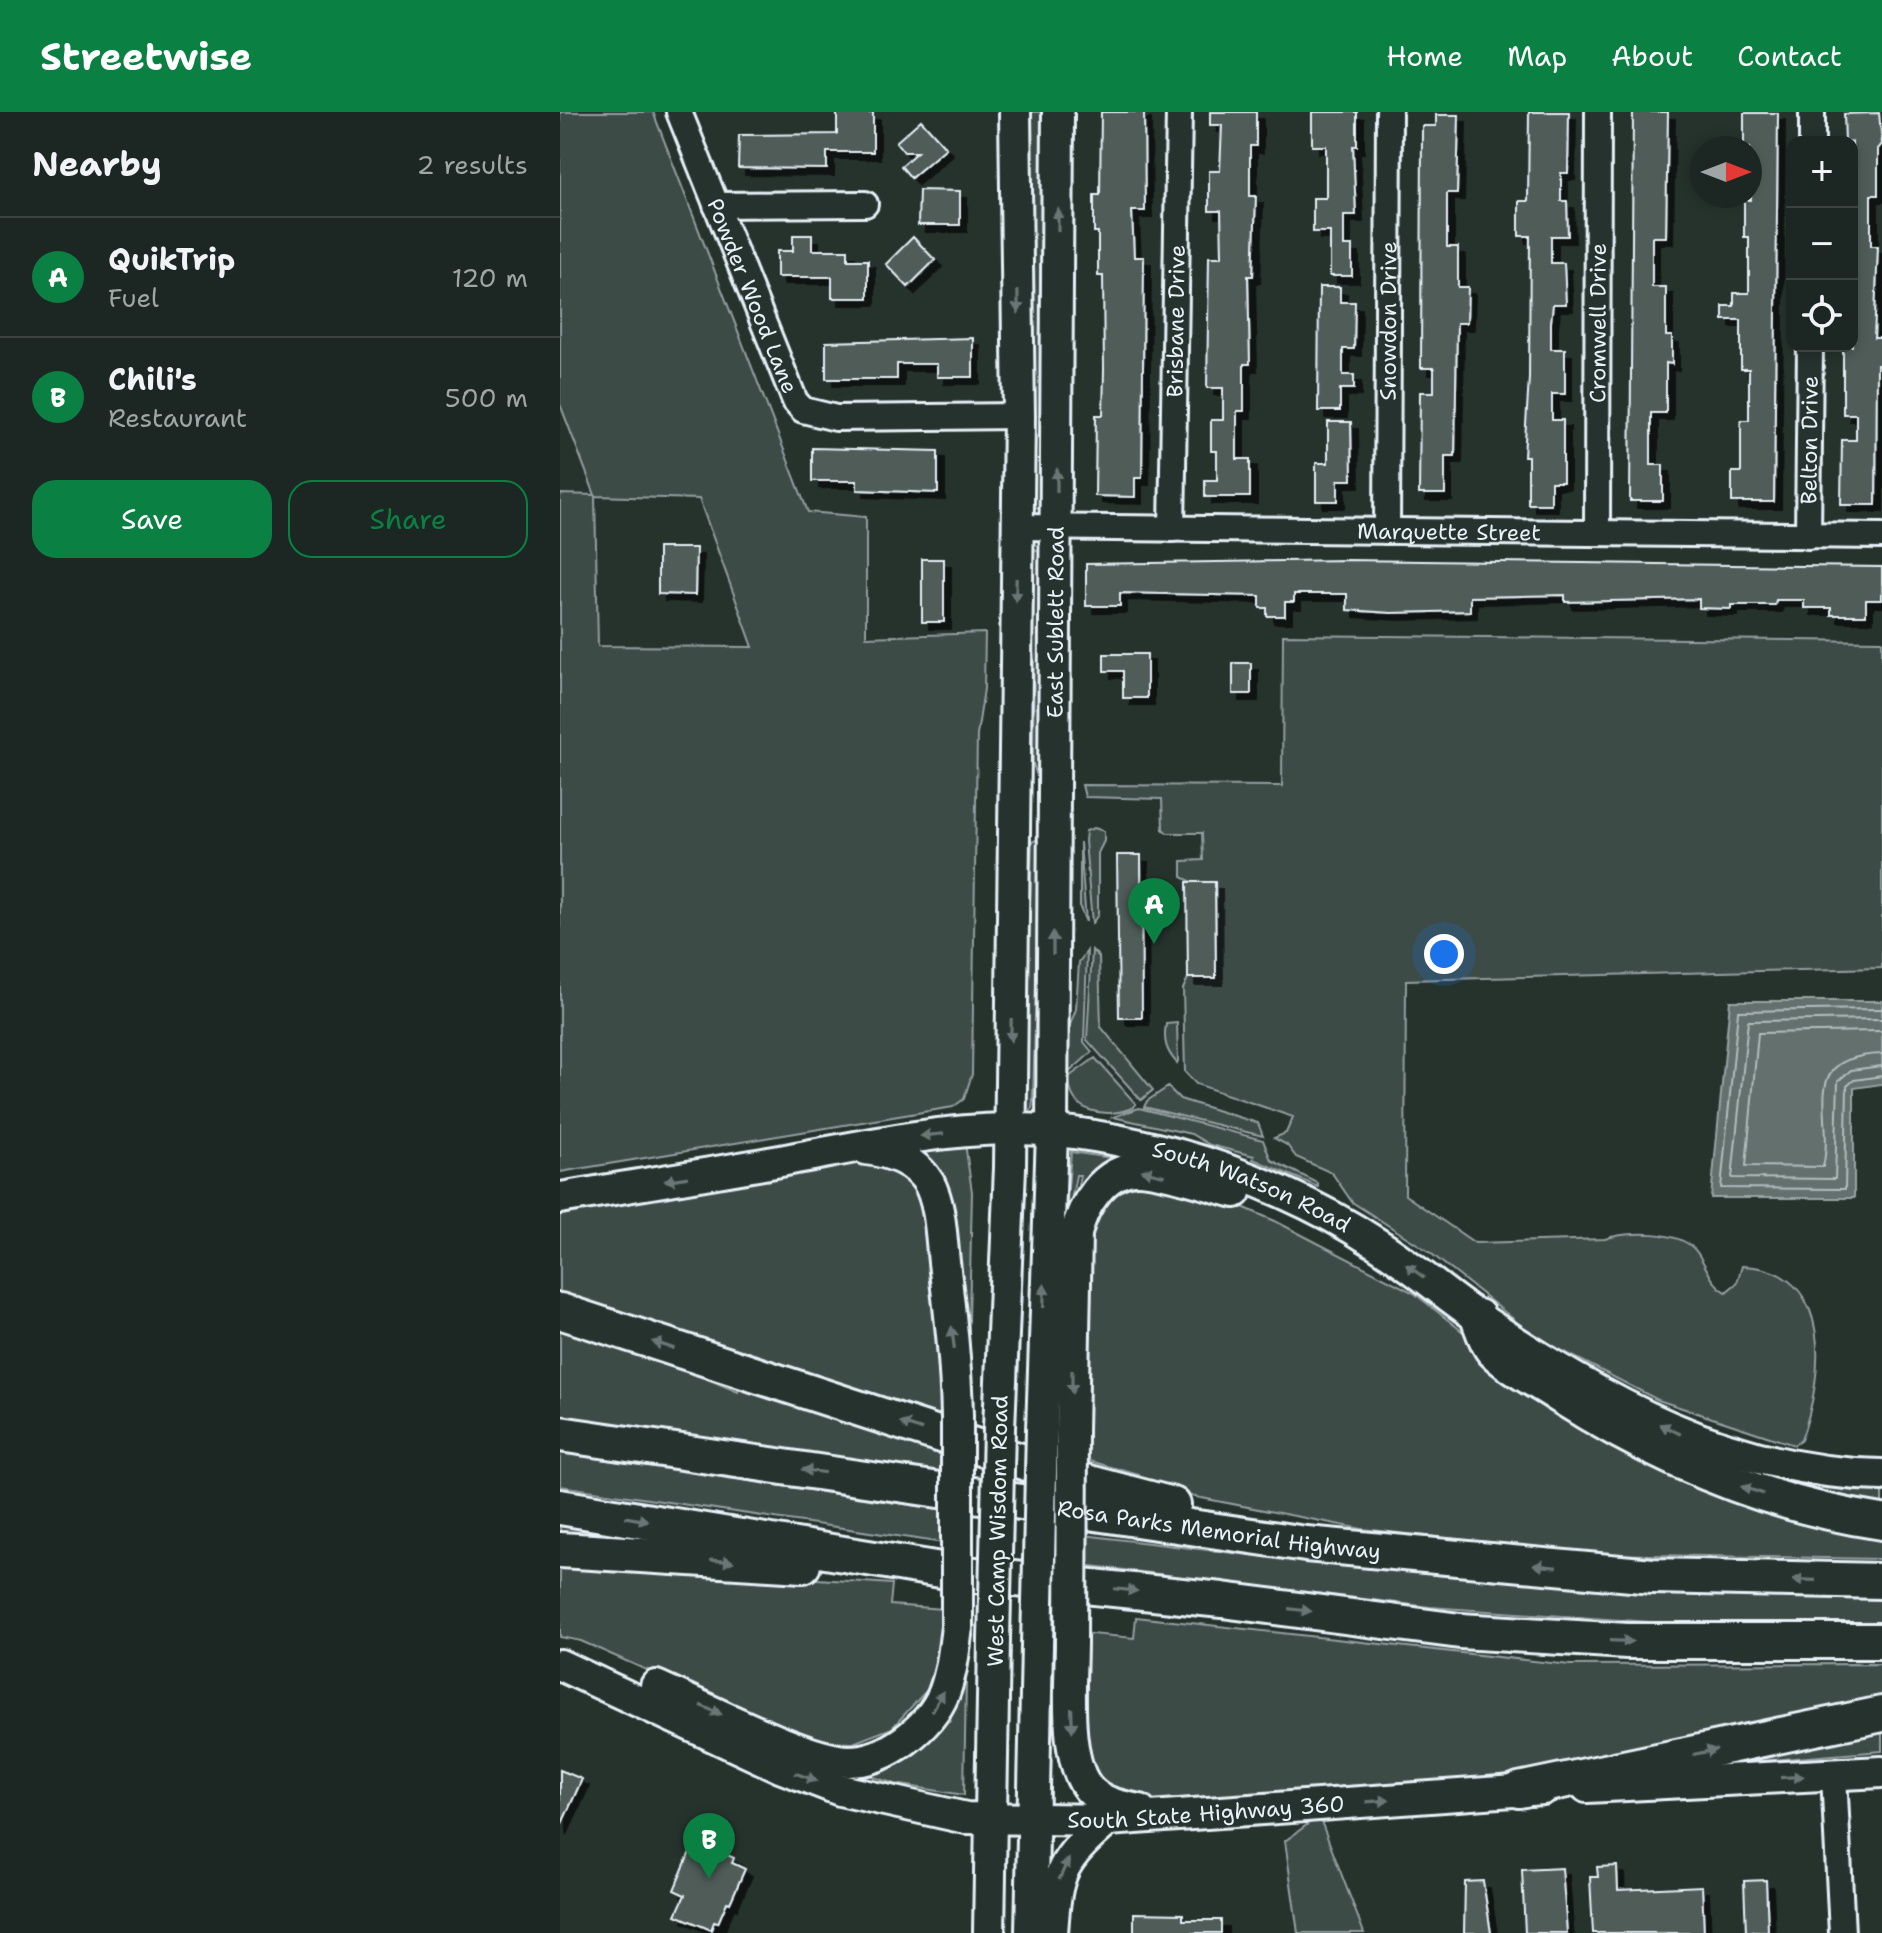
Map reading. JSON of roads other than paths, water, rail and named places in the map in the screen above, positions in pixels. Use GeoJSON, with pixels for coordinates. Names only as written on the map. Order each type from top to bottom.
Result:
{"type":"FeatureCollection","features":[{"type":"Feature","properties":{"kind":"highway"},"geometry":{"type":"LineString","coordinates":[[560,1311],[1082,1481],[1281,1528],[1306,1544]]}},
{"type":"Feature","properties":{"kind":"highway"},"geometry":{"type":"LineString","coordinates":[[1478,1317],[1492,1349],[1598,1420],[1662,1454],[1746,1489],[1840,1516],[1882,1522]]}},
{"type":"Feature","properties":{"kind":"highway","name":"Rosa Parks Memorial Highway"},"geometry":{"type":"LineString","coordinates":[[560,1434],[1306,1544],[1653,1576],[1882,1581]]}},
{"type":"Feature","properties":{"kind":"highway"},"geometry":{"type":"LineString","coordinates":[[560,1507],[965,1574]]}},
{"type":"Feature","properties":{"kind":"highway"},"geometry":{"type":"LineString","coordinates":[[560,1550],[965,1574],[1222,1600],[1460,1631],[1641,1642],[1882,1641]]}},
{"type":"Feature","properties":{"kind":"highway"},"geometry":{"type":"LineString","coordinates":[[1519,1790],[1882,1714]]}},
{"type":"Feature","properties":{"kind":"main road","name":"East Sublett Road"},"geometry":{"type":"LineString","coordinates":[[1010,1129],[1019,416],[1015,112]]}},
{"type":"Feature","properties":{"kind":"main road","name":"East Sublett Road"},"geometry":{"type":"LineString","coordinates":[[1052,1132],[1058,112]]}},
{"type":"Feature","properties":{"kind":"main road"},"geometry":{"type":"LineString","coordinates":[[1014,803],[1055,810]]}},
{"type":"Feature","properties":{"kind":"main road","name":"South Watson Road"},"geometry":{"type":"LineString","coordinates":[[560,1198],[916,1137],[1010,1129],[1125,1141],[1186,1157],[1261,1183],[1376,1242],[1478,1317],[1630,1409],[1707,1445],[1809,1469],[1882,1475]]}},
{"type":"Feature","properties":{"kind":"main road","name":"West Camp Wisdom Road"},"geometry":{"type":"LineString","coordinates":[[989,1933],[999,1429],[1010,1129]]}},
{"type":"Feature","properties":{"kind":"main road","name":"West Camp Wisdom Road"},"geometry":{"type":"LineString","coordinates":[[1031,1933],[1037,1645],[1057,1430],[1052,1132]]}},
{"type":"Feature","properties":{"kind":"main road"},"geometry":{"type":"LineString","coordinates":[[560,1662],[593,1659],[817,1754],[853,1761],[900,1744],[921,1727],[943,1696],[953,1663],[957,1627],[957,1416],[956,1363],[938,1210],[929,1183],[914,1165],[888,1152],[852,1148]]}},
{"type":"Feature","properties":{"kind":"main road"},"geometry":{"type":"LineString","coordinates":[[1168,1816],[1114,1805],[1092,1792],[1073,1746],[1071,1642],[1057,1430],[1076,1234],[1085,1205],[1097,1190],[1115,1175],[1137,1169],[1311,1209]]}},
{"type":"Feature","properties":{"kind":"main road","name":"South State Highway 360"},"geometry":{"type":"LineString","coordinates":[[560,1662],[780,1767],[840,1790],[921,1810],[989,1820],[1108,1820],[1519,1790],[1882,1772]]}},
{"type":"Feature","properties":{"kind":"main road"},"geometry":{"type":"LineString","coordinates":[[1052,1933],[1055,1889],[1065,1861],[1108,1820]]}},
{"type":"Feature","properties":{"kind":"street","name":"Powder Wood Lane"},"geometry":{"type":"LineString","coordinates":[[679,112],[795,401],[803,410],[836,418],[1019,416]]}},
{"type":"Feature","properties":{"kind":"street","name":"Brisbane Drive"},"geometry":{"type":"LineString","coordinates":[[1172,529],[1179,112]]}},
{"type":"Feature","properties":{"kind":"street","name":"Snowdon Drive"},"geometry":{"type":"LineString","coordinates":[[1387,531],[1389,112]]}},
{"type":"Feature","properties":{"kind":"street","name":"Cromwell Drive"},"geometry":{"type":"LineString","coordinates":[[1597,533],[1598,112]]}},
{"type":"Feature","properties":{"kind":"street"},"geometry":{"type":"LineString","coordinates":[[1812,112],[1812,136]]}},
{"type":"Feature","properties":{"kind":"street"},"geometry":{"type":"LineString","coordinates":[[716,205],[865,204]]}},
{"type":"Feature","properties":{"kind":"street","name":"Belton Drive"},"geometry":{"type":"LineString","coordinates":[[1808,536],[1810,352]]}},
{"type":"Feature","properties":{"kind":"street","name":"Marquette Street"},"geometry":{"type":"LineString","coordinates":[[1017,527],[1882,536]]}},
{"type":"Feature","properties":{"kind":"street"},"geometry":{"type":"LineString","coordinates":[[1834,1775],[1842,1933]]}},
{"type":"Feature","properties":{"kind":"water"},"geometry":{"type":"Polygon","coordinates":[[[1730,1001],[1882,1001],[1882,1084],[1854,1088],[1854,1198],[1711,1198],[1730,1001]]]}},
{"type":"Feature","properties":{"kind":"place","name":"QuikTrip"},"geometry":{"type":"Point","coordinates":[1154,944]}},
{"type":"Feature","properties":{"kind":"place","name":"Chili's"},"geometry":{"type":"Point","coordinates":[709,1879]}}]}
